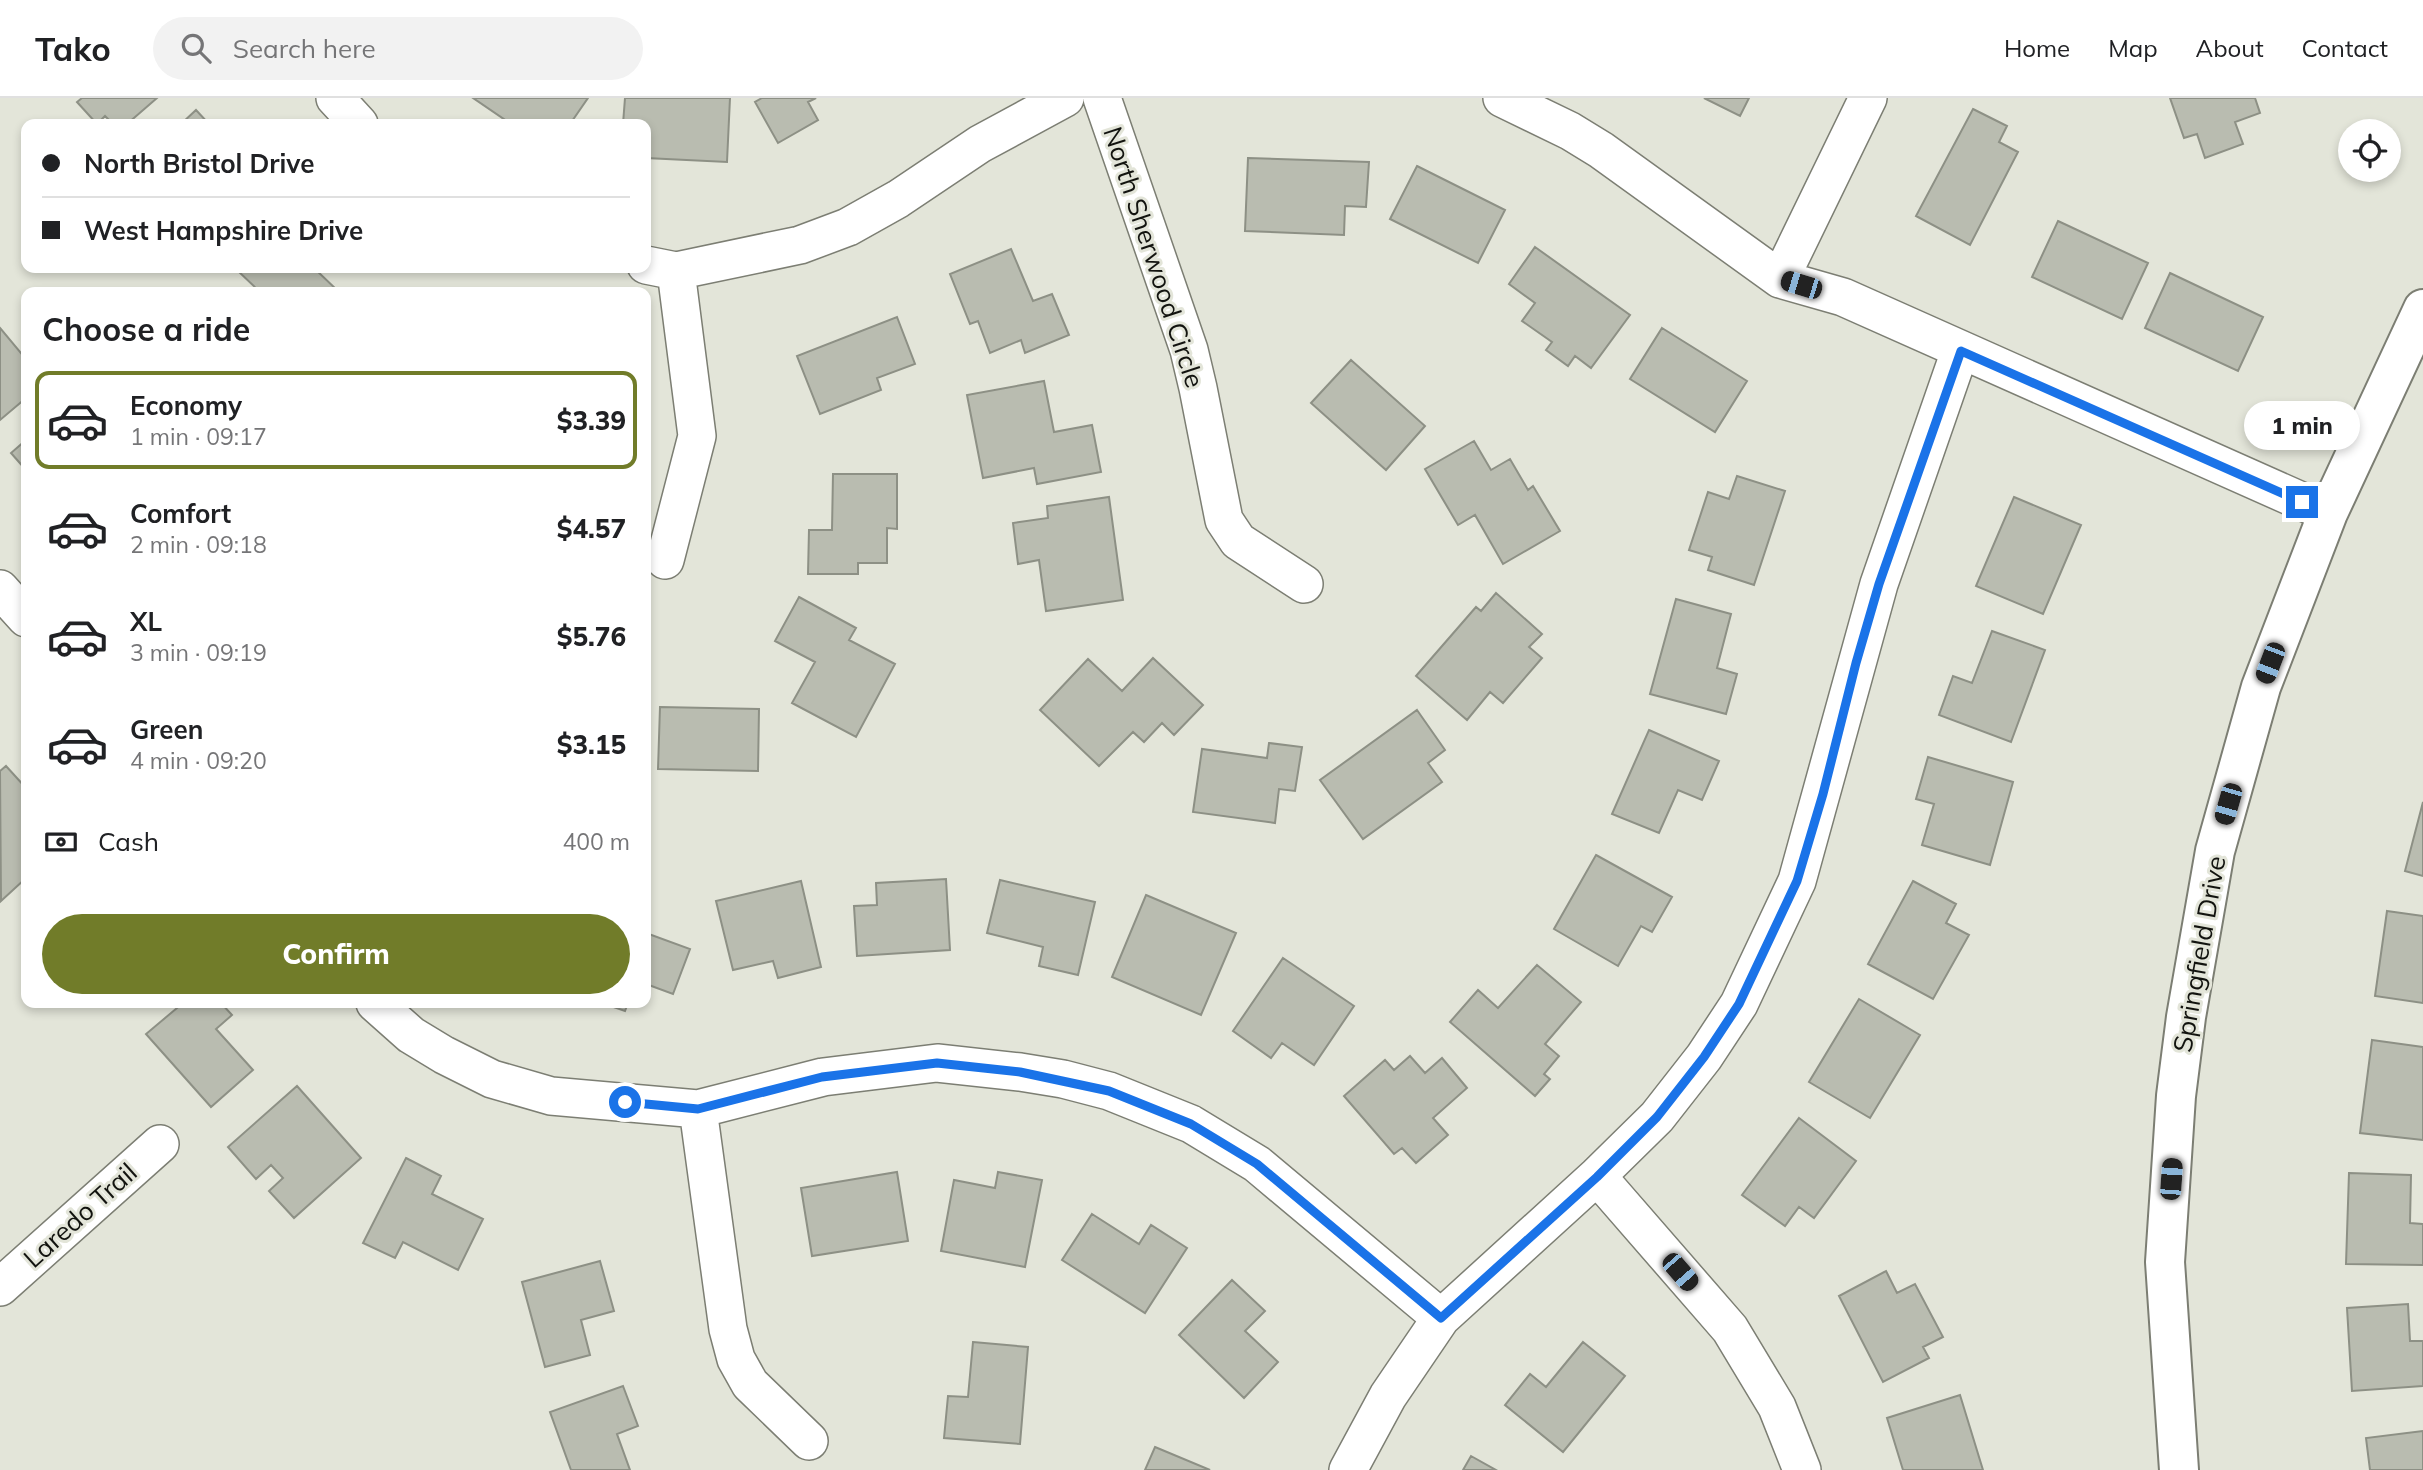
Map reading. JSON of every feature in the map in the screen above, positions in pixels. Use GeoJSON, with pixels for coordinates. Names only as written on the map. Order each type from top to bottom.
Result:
{"type":"FeatureCollection","features":[{"type":"Feature","properties":{"kind":"street"},"geometry":{"type":"LineString","coordinates":[[335,98],[354,119]]}},
{"type":"Feature","properties":{"kind":"street"},"geometry":{"type":"LineString","coordinates":[[665,560],[697,436],[661,268],[800,245],[848,227],[898,199],[980,144],[1065,98]]}},
{"type":"Feature","properties":{"kind":"street","name":"North Sherwood Circle"},"geometry":{"type":"LineString","coordinates":[[1102,98],[1189,350],[1224,520],[1238,541],[1304,584]]}},
{"type":"Feature","properties":{"kind":"street"},"geometry":{"type":"LineString","coordinates":[[1502,98],[1570,131],[1601,150],[1780,279],[1843,297],[2328,513]]}},
{"type":"Feature","properties":{"kind":"street"},"geometry":{"type":"LineString","coordinates":[[1780,279],[1868,98]]}},
{"type":"Feature","properties":{"kind":"street","name":"Springfield Drive"},"geometry":{"type":"LineString","coordinates":[[2179,1470],[2165,1262],[2176,1096],[2186,1017],[2215,851],[2261,687],[2328,513],[2423,309]]}},
{"type":"Feature","properties":{"kind":"street"},"geometry":{"type":"LineString","coordinates":[[1348,1470],[1388,1396],[1441,1318],[1597,1177],[1657,1117],[1704,1057],[1739,1004],[1797,881],[1879,584],[1961,351]]}},
{"type":"Feature","properties":{"kind":"street"},"geometry":{"type":"LineString","coordinates":[[0,589],[21,612]]}},
{"type":"Feature","properties":{"kind":"street"},"geometry":{"type":"LineString","coordinates":[[381,1008],[411,1035],[444,1055],[492,1079],[551,1096],[698,1109],[822,1077],[937,1063],[1020,1072],[1109,1091],[1191,1124],[1257,1164],[1441,1318]]}},
{"type":"Feature","properties":{"kind":"street"},"geometry":{"type":"LineString","coordinates":[[698,1109],[727,1329],[736,1359],[750,1384],[809,1441]]}},
{"type":"Feature","properties":{"kind":"street","name":"Laredo Trail"},"geometry":{"type":"LineString","coordinates":[[0,1287],[160,1144]]}},
{"type":"Feature","properties":{"kind":"street"},"geometry":{"type":"LineString","coordinates":[[1597,1177],[1730,1329],[1777,1407],[1801,1470]]}},
{"type":"Feature","properties":{"kind":"building"},"geometry":{"type":"Polygon","coordinates":[[[82,98],[157,98],[133,119],[108,119],[105,116],[102,119],[92,119],[77,102],[82,98]]]}},
{"type":"Feature","properties":{"kind":"building"},"geometry":{"type":"Polygon","coordinates":[[[473,98],[588,98],[573,119],[504,119],[473,98]]]}},
{"type":"Feature","properties":{"kind":"building"},"geometry":{"type":"Polygon","coordinates":[[[625,98],[730,98],[727,162],[651,158],[651,119],[623,119],[625,98]]]}},
{"type":"Feature","properties":{"kind":"building"},"geometry":{"type":"Polygon","coordinates":[[[762,98],[816,98],[808,102],[818,120],[778,143],[755,102],[762,98]]]}},
{"type":"Feature","properties":{"kind":"building"},"geometry":{"type":"Polygon","coordinates":[[[1704,98],[1749,98],[1740,116],[1704,98]]]}},
{"type":"Feature","properties":{"kind":"building"},"geometry":{"type":"Polygon","coordinates":[[[2170,98],[2255,98],[2260,113],[2235,122],[2243,144],[2205,158],[2197,134],[2184,138],[2170,98]]]}},
{"type":"Feature","properties":{"kind":"building"},"geometry":{"type":"Polygon","coordinates":[[[1973,109],[2007,126],[1999,142],[2018,152],[1970,245],[1916,216],[1973,109]]]}},
{"type":"Feature","properties":{"kind":"building"},"geometry":{"type":"Polygon","coordinates":[[[196,110],[204,119],[186,119],[196,110]]]}},
{"type":"Feature","properties":{"kind":"building"},"geometry":{"type":"Polygon","coordinates":[[[1248,158],[1369,162],[1366,207],[1345,206],[1344,235],[1245,231],[1248,158]]]}},
{"type":"Feature","properties":{"kind":"building"},"geometry":{"type":"Polygon","coordinates":[[[1417,166],[1505,210],[1478,263],[1390,219],[1417,166]]]}},
{"type":"Feature","properties":{"kind":"building"},"geometry":{"type":"Polygon","coordinates":[[[2058,221],[2148,263],[2122,319],[2032,277],[2058,221]]]}},
{"type":"Feature","properties":{"kind":"building"},"geometry":{"type":"Polygon","coordinates":[[[1535,247],[1630,315],[1591,368],[1575,356],[1568,366],[1546,350],[1552,342],[1522,321],[1535,303],[1509,284],[1535,247]]]}},
{"type":"Feature","properties":{"kind":"building"},"geometry":{"type":"Polygon","coordinates":[[[1011,249],[1033,301],[1052,294],[1069,335],[1025,353],[1021,340],[990,353],[978,321],[970,324],[950,274],[1011,249]]]}},
{"type":"Feature","properties":{"kind":"building"},"geometry":{"type":"Polygon","coordinates":[[[240,273],[319,273],[334,287],[255,287],[240,273]]]}},
{"type":"Feature","properties":{"kind":"building"},"geometry":{"type":"Polygon","coordinates":[[[2170,273],[2263,317],[2238,371],[2145,328],[2170,273]]]}},
{"type":"Feature","properties":{"kind":"building"},"geometry":{"type":"Polygon","coordinates":[[[897,317],[915,364],[877,378],[881,390],[820,414],[797,356],[897,317]]]}},
{"type":"Feature","properties":{"kind":"building"},"geometry":{"type":"Polygon","coordinates":[[[0,328],[21,353],[21,402],[0,420],[0,328]]]}},
{"type":"Feature","properties":{"kind":"building"},"geometry":{"type":"Polygon","coordinates":[[[1662,328],[1747,381],[1715,432],[1630,379],[1662,328]]]}},
{"type":"Feature","properties":{"kind":"building"},"geometry":{"type":"Polygon","coordinates":[[[1351,360],[1425,426],[1386,470],[1311,403],[1351,360]]]}},
{"type":"Feature","properties":{"kind":"building"},"geometry":{"type":"Polygon","coordinates":[[[1044,381],[1054,432],[1092,425],[1101,472],[1037,484],[1034,468],[983,478],[967,395],[1044,381]]]}},
{"type":"Feature","properties":{"kind":"building"},"geometry":{"type":"Polygon","coordinates":[[[1474,441],[1491,470],[1510,459],[1528,490],[1533,486],[1560,531],[1503,564],[1475,515],[1458,525],[1425,469],[1474,441]]]}},
{"type":"Feature","properties":{"kind":"building"},"geometry":{"type":"Polygon","coordinates":[[[21,444],[21,464],[11,453],[21,444]]]}},
{"type":"Feature","properties":{"kind":"building"},"geometry":{"type":"Polygon","coordinates":[[[833,474],[897,474],[897,529],[887,528],[887,563],[858,563],[858,574],[808,574],[809,530],[832,530],[833,474]]]}},
{"type":"Feature","properties":{"kind":"building"},"geometry":{"type":"Polygon","coordinates":[[[1737,476],[1785,491],[1754,585],[1708,570],[1712,557],[1689,550],[1708,492],[1729,499],[1737,476]]]}},
{"type":"Feature","properties":{"kind":"building"},"geometry":{"type":"Polygon","coordinates":[[[1109,497],[1123,600],[1046,611],[1039,560],[1018,564],[1013,523],[1048,518],[1047,506],[1109,497]]]}},
{"type":"Feature","properties":{"kind":"building"},"geometry":{"type":"Polygon","coordinates":[[[2014,497],[2081,525],[2043,614],[1976,586],[2014,497]]]}},
{"type":"Feature","properties":{"kind":"building"},"geometry":{"type":"Polygon","coordinates":[[[1496,593],[1542,634],[1529,647],[1542,658],[1503,703],[1490,692],[1467,720],[1416,676],[1476,607],[1481,611],[1496,593]]]}},
{"type":"Feature","properties":{"kind":"building"},"geometry":{"type":"Polygon","coordinates":[[[799,597],[856,628],[849,640],[895,664],[856,737],[792,703],[815,662],[775,641],[799,597]]]}},
{"type":"Feature","properties":{"kind":"building"},"geometry":{"type":"Polygon","coordinates":[[[1676,599],[1731,614],[1717,668],[1737,674],[1726,714],[1650,694],[1676,599]]]}},
{"type":"Feature","properties":{"kind":"building"},"geometry":{"type":"Polygon","coordinates":[[[1992,631],[2045,650],[2011,742],[1939,715],[1953,676],[1972,683],[1992,631]]]}},
{"type":"Feature","properties":{"kind":"building"},"geometry":{"type":"Polygon","coordinates":[[[1153,658],[1203,705],[1174,735],[1162,723],[1144,742],[1133,732],[1099,766],[1040,710],[1088,659],[1122,691],[1153,658]]]}},
{"type":"Feature","properties":{"kind":"building"},"geometry":{"type":"Polygon","coordinates":[[[660,707],[759,709],[758,771],[658,769],[660,707]]]}},
{"type":"Feature","properties":{"kind":"building"},"geometry":{"type":"Polygon","coordinates":[[[1417,710],[1445,750],[1428,763],[1442,782],[1363,839],[1320,780],[1417,710]]]}},
{"type":"Feature","properties":{"kind":"building"},"geometry":{"type":"Polygon","coordinates":[[[1649,730],[1719,761],[1702,800],[1678,790],[1659,833],[1612,814],[1649,730]]]}},
{"type":"Feature","properties":{"kind":"building"},"geometry":{"type":"Polygon","coordinates":[[[1269,743],[1302,747],[1295,791],[1279,789],[1275,823],[1193,812],[1202,749],[1267,758],[1269,743]]]}},
{"type":"Feature","properties":{"kind":"building"},"geometry":{"type":"Polygon","coordinates":[[[1928,757],[2013,782],[1990,865],[1922,845],[1934,804],[1916,799],[1928,757]]]}},
{"type":"Feature","properties":{"kind":"building"},"geometry":{"type":"Polygon","coordinates":[[[6,766],[21,782],[21,883],[1,901],[0,771],[6,766]]]}},
{"type":"Feature","properties":{"kind":"building"},"geometry":{"type":"Polygon","coordinates":[[[2423,802],[2423,876],[2405,871],[2423,802]]]}},
{"type":"Feature","properties":{"kind":"building"},"geometry":{"type":"Polygon","coordinates":[[[1596,855],[1672,897],[1652,932],[1641,926],[1618,966],[1554,929],[1596,855]]]}},
{"type":"Feature","properties":{"kind":"building"},"geometry":{"type":"Polygon","coordinates":[[[946,879],[950,950],[857,956],[854,906],[877,905],[876,883],[946,879]]]}},
{"type":"Feature","properties":{"kind":"building"},"geometry":{"type":"Polygon","coordinates":[[[1000,880],[1095,902],[1078,975],[1039,966],[1043,947],[987,933],[1000,880]]]}},
{"type":"Feature","properties":{"kind":"building"},"geometry":{"type":"Polygon","coordinates":[[[801,881],[821,967],[778,978],[773,961],[733,970],[716,901],[801,881]]]}},
{"type":"Feature","properties":{"kind":"building"},"geometry":{"type":"Polygon","coordinates":[[[1913,881],[1956,904],[1946,923],[1969,935],[1933,999],[1868,964],[1913,881]]]}},
{"type":"Feature","properties":{"kind":"building"},"geometry":{"type":"Polygon","coordinates":[[[1146,895],[1236,933],[1201,1015],[1112,977],[1146,895]]]}},
{"type":"Feature","properties":{"kind":"building"},"geometry":{"type":"Polygon","coordinates":[[[2387,911],[2423,916],[2423,1003],[2375,996],[2387,911]]]}},
{"type":"Feature","properties":{"kind":"building"},"geometry":{"type":"Polygon","coordinates":[[[651,935],[690,949],[673,994],[651,986],[651,935]]]}},
{"type":"Feature","properties":{"kind":"building"},"geometry":{"type":"Polygon","coordinates":[[[1283,958],[1354,1006],[1314,1065],[1282,1043],[1271,1058],[1233,1031],[1283,958]]]}},
{"type":"Feature","properties":{"kind":"building"},"geometry":{"type":"Polygon","coordinates":[[[1537,965],[1581,1002],[1545,1044],[1559,1056],[1544,1074],[1550,1079],[1535,1096],[1450,1022],[1478,990],[1498,1008],[1537,965]]]}},
{"type":"Feature","properties":{"kind":"building"},"geometry":{"type":"Polygon","coordinates":[[[1859,999],[1920,1035],[1870,1118],[1809,1082],[1859,999]]]}},
{"type":"Feature","properties":{"kind":"building"},"geometry":{"type":"Polygon","coordinates":[[[177,1008],[226,1008],[232,1015],[216,1029],[253,1070],[211,1107],[146,1034],[177,1008]]]}},
{"type":"Feature","properties":{"kind":"building"},"geometry":{"type":"Polygon","coordinates":[[[2372,1040],[2423,1047],[2423,1140],[2360,1133],[2372,1040]]]}},
{"type":"Feature","properties":{"kind":"building"},"geometry":{"type":"Polygon","coordinates":[[[1410,1056],[1425,1073],[1442,1058],[1467,1088],[1433,1118],[1448,1135],[1416,1163],[1402,1148],[1394,1154],[1344,1096],[1385,1060],[1394,1070],[1410,1056]]]}},
{"type":"Feature","properties":{"kind":"building"},"geometry":{"type":"Polygon","coordinates":[[[297,1086],[361,1158],[294,1218],[269,1191],[283,1178],[271,1165],[256,1179],[228,1147],[297,1086]]]}},
{"type":"Feature","properties":{"kind":"building"},"geometry":{"type":"Polygon","coordinates":[[[1799,1118],[1856,1161],[1814,1218],[1799,1207],[1785,1226],[1742,1195],[1799,1118]]]}},
{"type":"Feature","properties":{"kind":"building"},"geometry":{"type":"Polygon","coordinates":[[[406,1158],[441,1176],[432,1194],[483,1219],[458,1270],[403,1242],[395,1258],[363,1243],[406,1158]]]}},
{"type":"Feature","properties":{"kind":"building"},"geometry":{"type":"Polygon","coordinates":[[[897,1172],[908,1241],[812,1256],[801,1188],[897,1172]]]}},
{"type":"Feature","properties":{"kind":"building"},"geometry":{"type":"Polygon","coordinates":[[[998,1172],[1042,1180],[1025,1267],[941,1251],[954,1180],[995,1188],[998,1172]]]}},
{"type":"Feature","properties":{"kind":"building"},"geometry":{"type":"Polygon","coordinates":[[[2349,1173],[2411,1175],[2410,1223],[2423,1224],[2423,1265],[2346,1264],[2349,1173]]]}},
{"type":"Feature","properties":{"kind":"building"},"geometry":{"type":"Polygon","coordinates":[[[1092,1214],[1139,1244],[1151,1225],[1187,1248],[1145,1313],[1062,1260],[1092,1214]]]}},
{"type":"Feature","properties":{"kind":"building"},"geometry":{"type":"Polygon","coordinates":[[[600,1261],[614,1311],[581,1320],[590,1355],[545,1367],[522,1282],[600,1261]]]}},
{"type":"Feature","properties":{"kind":"building"},"geometry":{"type":"Polygon","coordinates":[[[1886,1271],[1897,1293],[1915,1284],[1943,1337],[1923,1347],[1929,1358],[1883,1382],[1839,1296],[1886,1271]]]}},
{"type":"Feature","properties":{"kind":"building"},"geometry":{"type":"Polygon","coordinates":[[[1232,1280],[1265,1311],[1245,1331],[1278,1362],[1244,1398],[1179,1335],[1232,1280]]]}},
{"type":"Feature","properties":{"kind":"building"},"geometry":{"type":"Polygon","coordinates":[[[2408,1304],[2410,1341],[2423,1341],[2423,1386],[2352,1391],[2347,1308],[2408,1304]]]}},
{"type":"Feature","properties":{"kind":"building"},"geometry":{"type":"Polygon","coordinates":[[[973,1342],[1028,1347],[1020,1444],[944,1438],[948,1396],[968,1397],[973,1342]]]}},
{"type":"Feature","properties":{"kind":"building"},"geometry":{"type":"Polygon","coordinates":[[[1583,1342],[1625,1376],[1563,1452],[1505,1405],[1530,1374],[1546,1387],[1583,1342]]]}},
{"type":"Feature","properties":{"kind":"building"},"geometry":{"type":"Polygon","coordinates":[[[623,1386],[638,1426],[617,1434],[630,1470],[571,1470],[550,1412],[623,1386]]]}},
{"type":"Feature","properties":{"kind":"building"},"geometry":{"type":"Polygon","coordinates":[[[1960,1395],[1983,1470],[1903,1470],[1887,1418],[1960,1395]]]}},
{"type":"Feature","properties":{"kind":"building"},"geometry":{"type":"Polygon","coordinates":[[[2423,1431],[2423,1470],[2370,1470],[2366,1438],[2423,1431]]]}},
{"type":"Feature","properties":{"kind":"building"},"geometry":{"type":"Polygon","coordinates":[[[1155,1447],[1210,1470],[1145,1470],[1155,1447]]]}},
{"type":"Feature","properties":{"kind":"building"},"geometry":{"type":"Polygon","coordinates":[[[1471,1456],[1496,1470],[1463,1470],[1471,1456]]]}},
{"type":"Feature","properties":{"kind":"route"},"geometry":{"type":"LineString","coordinates":[[625,1102],[698,1109],[822,1077],[937,1063],[1020,1072],[1063,1079],[1109,1091],[1191,1124],[1257,1164],[1441,1318],[1597,1177],[1657,1117],[1704,1057],[1739,1004],[1797,881],[1879,584],[1961,351],[2302,502]]}}]}
